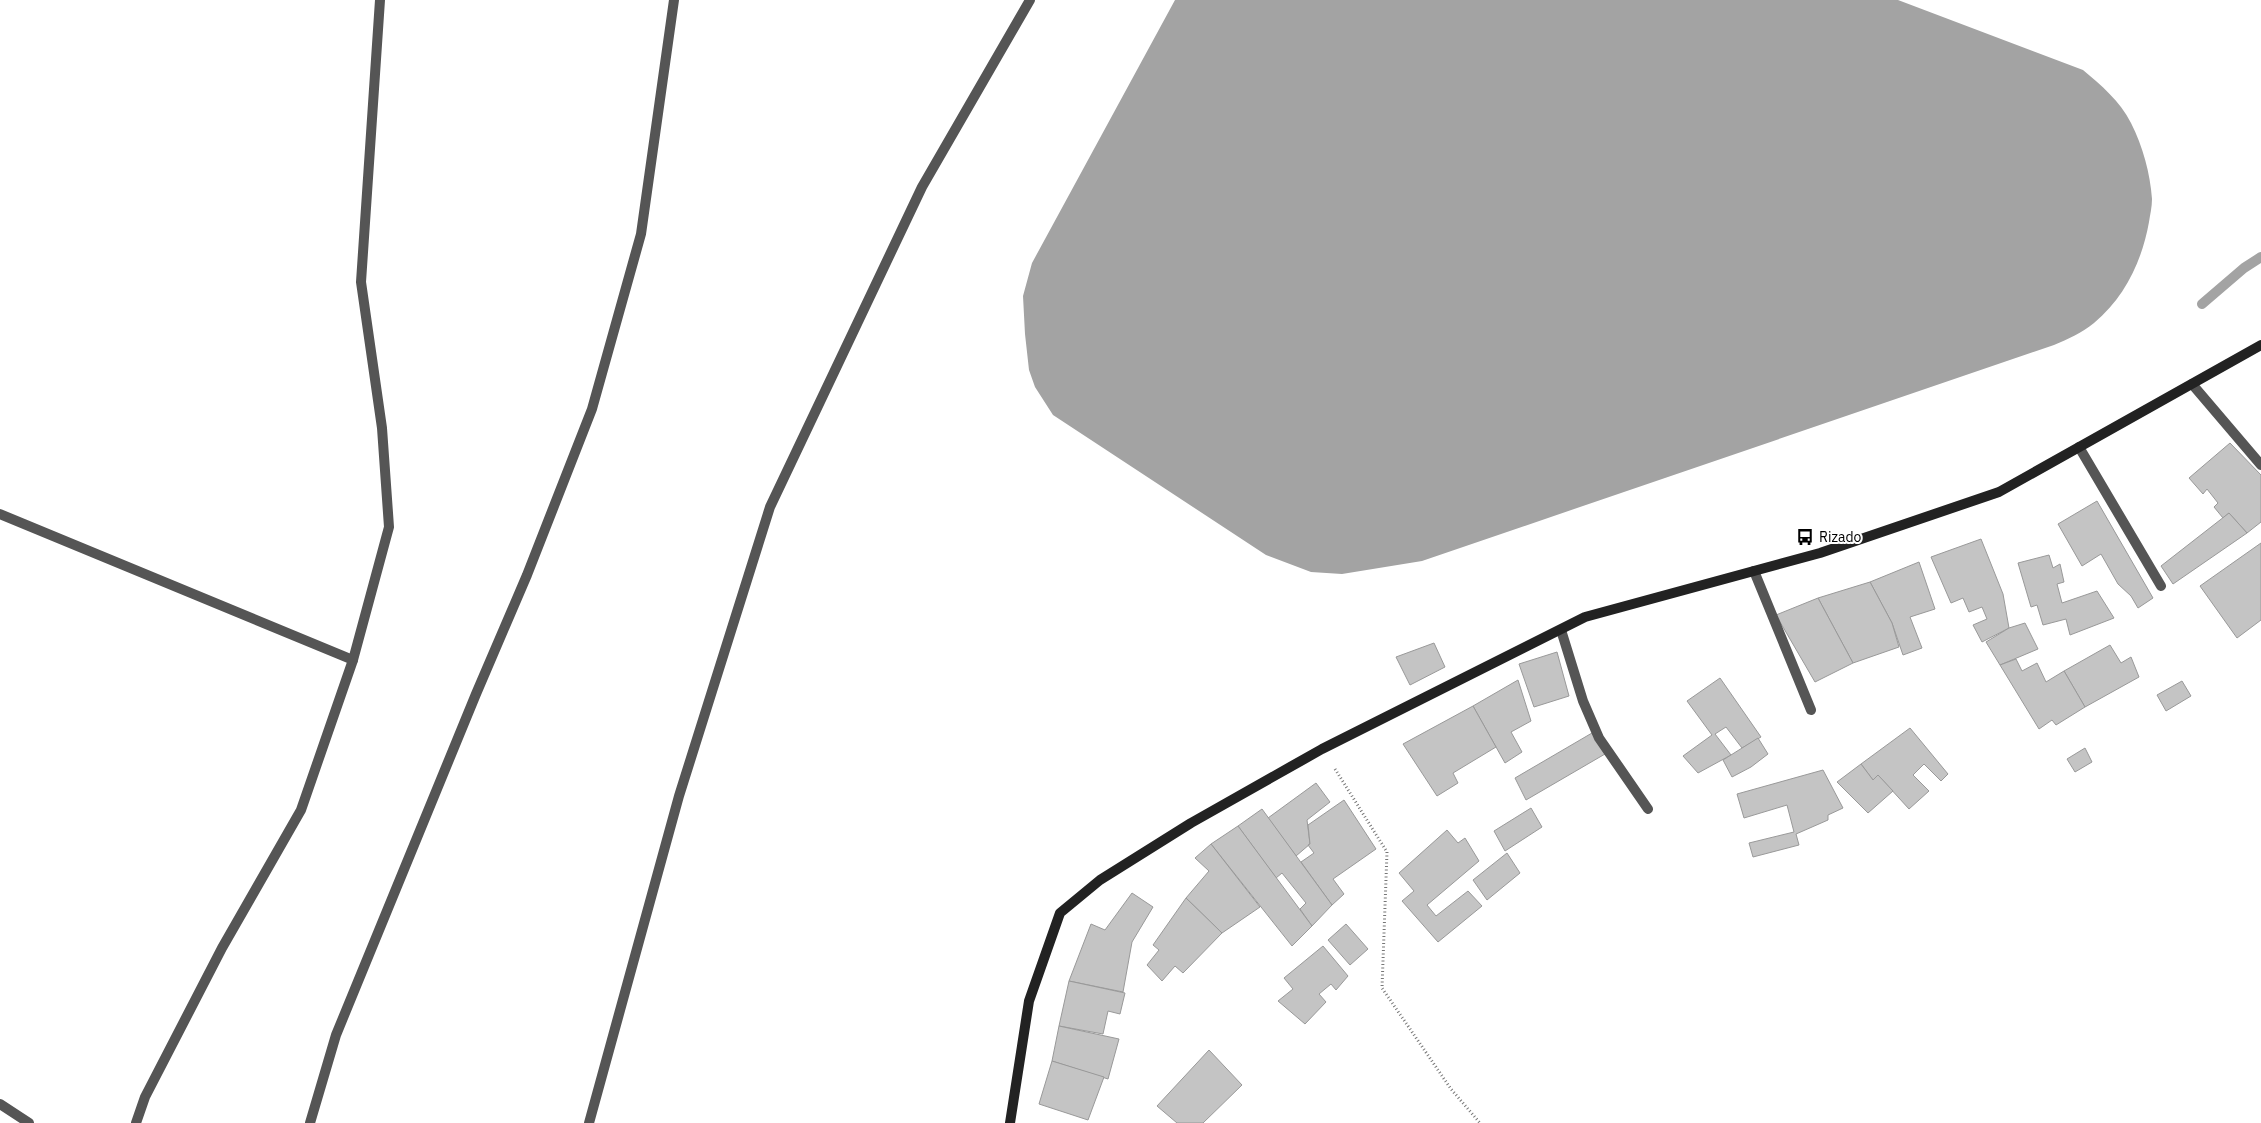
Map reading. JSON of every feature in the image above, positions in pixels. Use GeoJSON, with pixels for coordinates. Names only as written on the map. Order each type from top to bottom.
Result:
{"type":"FeatureCollection","features":[{"type":"Feature","properties":{"kind":"main road"},"geometry":{"type":"LineString","coordinates":[[1010,1123],[1029,1001],[1060,913],[1100,880],[1192,823],[1322,750],[1585,617],[1820,553],[1999,492],[2261,345]]}},
{"type":"Feature","properties":{"kind":"street"},"geometry":{"type":"LineString","coordinates":[[136,1123],[146,1097],[222,948],[300,810],[353,660],[389,527],[382,428],[361,282],[380,0]]}},
{"type":"Feature","properties":{"kind":"street"},"geometry":{"type":"LineString","coordinates":[[310,1123],[336,1035],[527,575],[592,410],[641,234],[674,0]]}},
{"type":"Feature","properties":{"kind":"street"},"geometry":{"type":"LineString","coordinates":[[589,1123],[679,796],[770,507],[922,187],[1030,0]]}},
{"type":"Feature","properties":{"kind":"street"},"geometry":{"type":"LineString","coordinates":[[2192,384],[2261,465]]}},
{"type":"Feature","properties":{"kind":"street"},"geometry":{"type":"LineString","coordinates":[[2079,447],[2161,586]]}},
{"type":"Feature","properties":{"kind":"street"},"geometry":{"type":"LineString","coordinates":[[0,514],[353,660]]}},
{"type":"Feature","properties":{"kind":"street"},"geometry":{"type":"LineString","coordinates":[[1754,571],[1811,710]]}},
{"type":"Feature","properties":{"kind":"street"},"geometry":{"type":"LineString","coordinates":[[1561,630],[1583,701],[1599,738],[1648,809]]}},
{"type":"Feature","properties":{"kind":"street"},"geometry":{"type":"LineString","coordinates":[[0,1104],[29,1123]]}},
{"type":"Feature","properties":{"kind":"path"},"geometry":{"type":"LineString","coordinates":[[1322,750],[1387,852],[1382,988],[1451,1089],[1480,1123]]}},
{"type":"Feature","properties":{"kind":"shaded area"},"geometry":{"type":"Polygon","coordinates":[[[1175,0],[1898,0],[2083,70],[2103,88],[2127,115],[2145,160],[2152,199],[2146,236],[2137,264],[2115,302],[2089,327],[2075,336],[2054,345],[1422,561],[1342,574],[1311,572],[1266,555],[1053,415],[1035,387],[1029,370],[1023,296],[1032,263],[1175,0]]]}},
{"type":"Feature","properties":{"kind":"building"},"geometry":{"type":"Polygon","coordinates":[[[2230,443],[2261,475],[2261,522],[2247,533],[2229,513],[2223,518],[2214,507],[2218,503],[2207,489],[2203,494],[2189,478],[2230,443]]]}},
{"type":"Feature","properties":{"kind":"building"},"geometry":{"type":"Polygon","coordinates":[[[2097,501],[2153,598],[2138,608],[2131,596],[2118,584],[2101,554],[2082,566],[2058,524],[2097,501]]]}},
{"type":"Feature","properties":{"kind":"building"},"geometry":{"type":"Polygon","coordinates":[[[2229,513],[2247,533],[2173,584],[2161,566],[2229,513]]]}},
{"type":"Feature","properties":{"kind":"building"},"geometry":{"type":"Polygon","coordinates":[[[1981,539],[2003,594],[2009,628],[1982,642],[1973,625],[1987,619],[1982,607],[1969,612],[1963,598],[1951,603],[1931,557],[1981,539]]]}},
{"type":"Feature","properties":{"kind":"building"},"geometry":{"type":"Polygon","coordinates":[[[2261,543],[2261,620],[2237,638],[2200,586],[2261,543]]]}},
{"type":"Feature","properties":{"kind":"building"},"geometry":{"type":"Polygon","coordinates":[[[2049,555],[2053,568],[2060,564],[2064,582],[2057,584],[2062,603],[2097,591],[2114,618],[2070,635],[2066,619],[2043,625],[2037,605],[2031,607],[2018,563],[2049,555]]]}},
{"type":"Feature","properties":{"kind":"building"},"geometry":{"type":"Polygon","coordinates":[[[1919,562],[1935,609],[1910,617],[1922,648],[1903,655],[1892,623],[1870,582],[1919,562]]]}},
{"type":"Feature","properties":{"kind":"building"},"geometry":{"type":"Polygon","coordinates":[[[1870,582],[1892,623],[1899,647],[1853,663],[1818,598],[1870,582]]]}},
{"type":"Feature","properties":{"kind":"building"},"geometry":{"type":"Polygon","coordinates":[[[1818,598],[1853,663],[1815,682],[1776,615],[1818,598]]]}},
{"type":"Feature","properties":{"kind":"building"},"geometry":{"type":"Polygon","coordinates":[[[2025,623],[2038,649],[2000,665],[1986,642],[2009,628],[2025,623]]]}},
{"type":"Feature","properties":{"kind":"building"},"geometry":{"type":"Polygon","coordinates":[[[1434,643],[1445,667],[1410,685],[1396,657],[1434,643]]]}},
{"type":"Feature","properties":{"kind":"building"},"geometry":{"type":"Polygon","coordinates":[[[2110,645],[2121,663],[2131,657],[2139,677],[2085,707],[2064,671],[2110,645]]]}},
{"type":"Feature","properties":{"kind":"building"},"geometry":{"type":"Polygon","coordinates":[[[1557,652],[1569,696],[1534,707],[1519,664],[1557,652]]]}},
{"type":"Feature","properties":{"kind":"building"},"geometry":{"type":"Polygon","coordinates":[[[2016,659],[2022,671],[2037,663],[2046,682],[2064,671],[2085,707],[2056,725],[2052,720],[2039,729],[2000,665],[2016,659]]]}},
{"type":"Feature","properties":{"kind":"building"},"geometry":{"type":"Polygon","coordinates":[[[1720,678],[1761,737],[1742,748],[1726,727],[1715,734],[1731,755],[1698,773],[1683,756],[1712,735],[1687,701],[1720,678]]]}},
{"type":"Feature","properties":{"kind":"building"},"geometry":{"type":"Polygon","coordinates":[[[1518,680],[1531,721],[1511,732],[1522,752],[1505,763],[1473,706],[1518,680]]]}},
{"type":"Feature","properties":{"kind":"building"},"geometry":{"type":"Polygon","coordinates":[[[2182,681],[2191,696],[2166,711],[2157,695],[2182,681]]]}},
{"type":"Feature","properties":{"kind":"building"},"geometry":{"type":"Polygon","coordinates":[[[1473,706],[1496,747],[1453,773],[1458,783],[1437,796],[1403,744],[1473,706]]]}},
{"type":"Feature","properties":{"kind":"building"},"geometry":{"type":"Polygon","coordinates":[[[1910,728],[1948,774],[1941,781],[1924,764],[1913,775],[1929,791],[1909,809],[1878,775],[1873,780],[1861,764],[1910,728]]]}},
{"type":"Feature","properties":{"kind":"building"},"geometry":{"type":"Polygon","coordinates":[[[1592,733],[1605,754],[1526,800],[1515,778],[1592,733]]]}},
{"type":"Feature","properties":{"kind":"building"},"geometry":{"type":"Polygon","coordinates":[[[1758,738],[1768,754],[1751,767],[1732,777],[1723,760],[1758,738]]]}},
{"type":"Feature","properties":{"kind":"building"},"geometry":{"type":"Polygon","coordinates":[[[2085,748],[2092,762],[2075,772],[2067,759],[2085,748]]]}},
{"type":"Feature","properties":{"kind":"building"},"geometry":{"type":"Polygon","coordinates":[[[1861,764],[1873,780],[1878,775],[1893,791],[1868,813],[1837,782],[1861,764]]]}},
{"type":"Feature","properties":{"kind":"building"},"geometry":{"type":"Polygon","coordinates":[[[1823,770],[1843,808],[1828,815],[1828,820],[1796,834],[1799,845],[1753,857],[1749,843],[1794,832],[1787,805],[1744,818],[1737,794],[1823,770]]]}},
{"type":"Feature","properties":{"kind":"building"},"geometry":{"type":"Polygon","coordinates":[[[1316,783],[1330,802],[1307,820],[1310,844],[1296,856],[1268,818],[1316,783]]]}},
{"type":"Feature","properties":{"kind":"building"},"geometry":{"type":"Polygon","coordinates":[[[1344,800],[1376,849],[1333,879],[1344,894],[1332,905],[1301,862],[1314,853],[1308,845],[1310,844],[1308,825],[1344,800]]]}},
{"type":"Feature","properties":{"kind":"building"},"geometry":{"type":"Polygon","coordinates":[[[1531,808],[1542,827],[1505,851],[1494,831],[1531,808]]]}},
{"type":"Feature","properties":{"kind":"building"},"geometry":{"type":"Polygon","coordinates":[[[1262,809],[1332,905],[1312,926],[1300,909],[1306,903],[1282,873],[1276,878],[1238,826],[1262,809]]]}},
{"type":"Feature","properties":{"kind":"building"},"geometry":{"type":"Polygon","coordinates":[[[1238,826],[1312,926],[1292,946],[1211,844],[1238,826]]]}},
{"type":"Feature","properties":{"kind":"building"},"geometry":{"type":"Polygon","coordinates":[[[1447,830],[1458,843],[1465,838],[1479,861],[1427,905],[1436,916],[1468,891],[1482,906],[1438,942],[1402,901],[1414,891],[1399,873],[1447,830]]]}},
{"type":"Feature","properties":{"kind":"building"},"geometry":{"type":"Polygon","coordinates":[[[1211,844],[1260,907],[1222,933],[1186,898],[1209,871],[1195,858],[1211,844]]]}},
{"type":"Feature","properties":{"kind":"building"},"geometry":{"type":"Polygon","coordinates":[[[1507,853],[1520,873],[1487,900],[1473,880],[1507,853]]]}},
{"type":"Feature","properties":{"kind":"building"},"geometry":{"type":"Polygon","coordinates":[[[1132,893],[1153,907],[1132,942],[1123,992],[1069,981],[1091,924],[1105,930],[1132,893]]]}},
{"type":"Feature","properties":{"kind":"building"},"geometry":{"type":"Polygon","coordinates":[[[1186,898],[1222,933],[1183,973],[1175,966],[1162,981],[1147,965],[1159,950],[1153,945],[1186,898]]]}},
{"type":"Feature","properties":{"kind":"building"},"geometry":{"type":"Polygon","coordinates":[[[1346,924],[1368,949],[1350,965],[1328,940],[1346,924]]]}},
{"type":"Feature","properties":{"kind":"building"},"geometry":{"type":"Polygon","coordinates":[[[1323,946],[1348,976],[1336,990],[1331,984],[1319,994],[1326,1002],[1305,1024],[1278,1001],[1293,989],[1284,978],[1323,946]]]}},
{"type":"Feature","properties":{"kind":"building"},"geometry":{"type":"Polygon","coordinates":[[[1069,981],[1125,993],[1120,1014],[1108,1011],[1103,1034],[1059,1026],[1069,981]]]}},
{"type":"Feature","properties":{"kind":"building"},"geometry":{"type":"Polygon","coordinates":[[[1059,1026],[1119,1039],[1108,1079],[1052,1061],[1059,1026]]]}},
{"type":"Feature","properties":{"kind":"building"},"geometry":{"type":"Polygon","coordinates":[[[1209,1050],[1242,1085],[1203,1123],[1177,1123],[1157,1106],[1209,1050]]]}},
{"type":"Feature","properties":{"kind":"building"},"geometry":{"type":"Polygon","coordinates":[[[1052,1061],[1104,1077],[1088,1120],[1039,1104],[1052,1061]]]}},
{"type":"Feature","properties":{"kind":"waterway"},"geometry":{"type":"LineString","coordinates":[[2202,304],[2244,268],[2261,257]]}},
{"type":"Feature","properties":{"kind":"place","name":"Rizado"},"geometry":{"type":"Point","coordinates":[1805,537]}}]}
